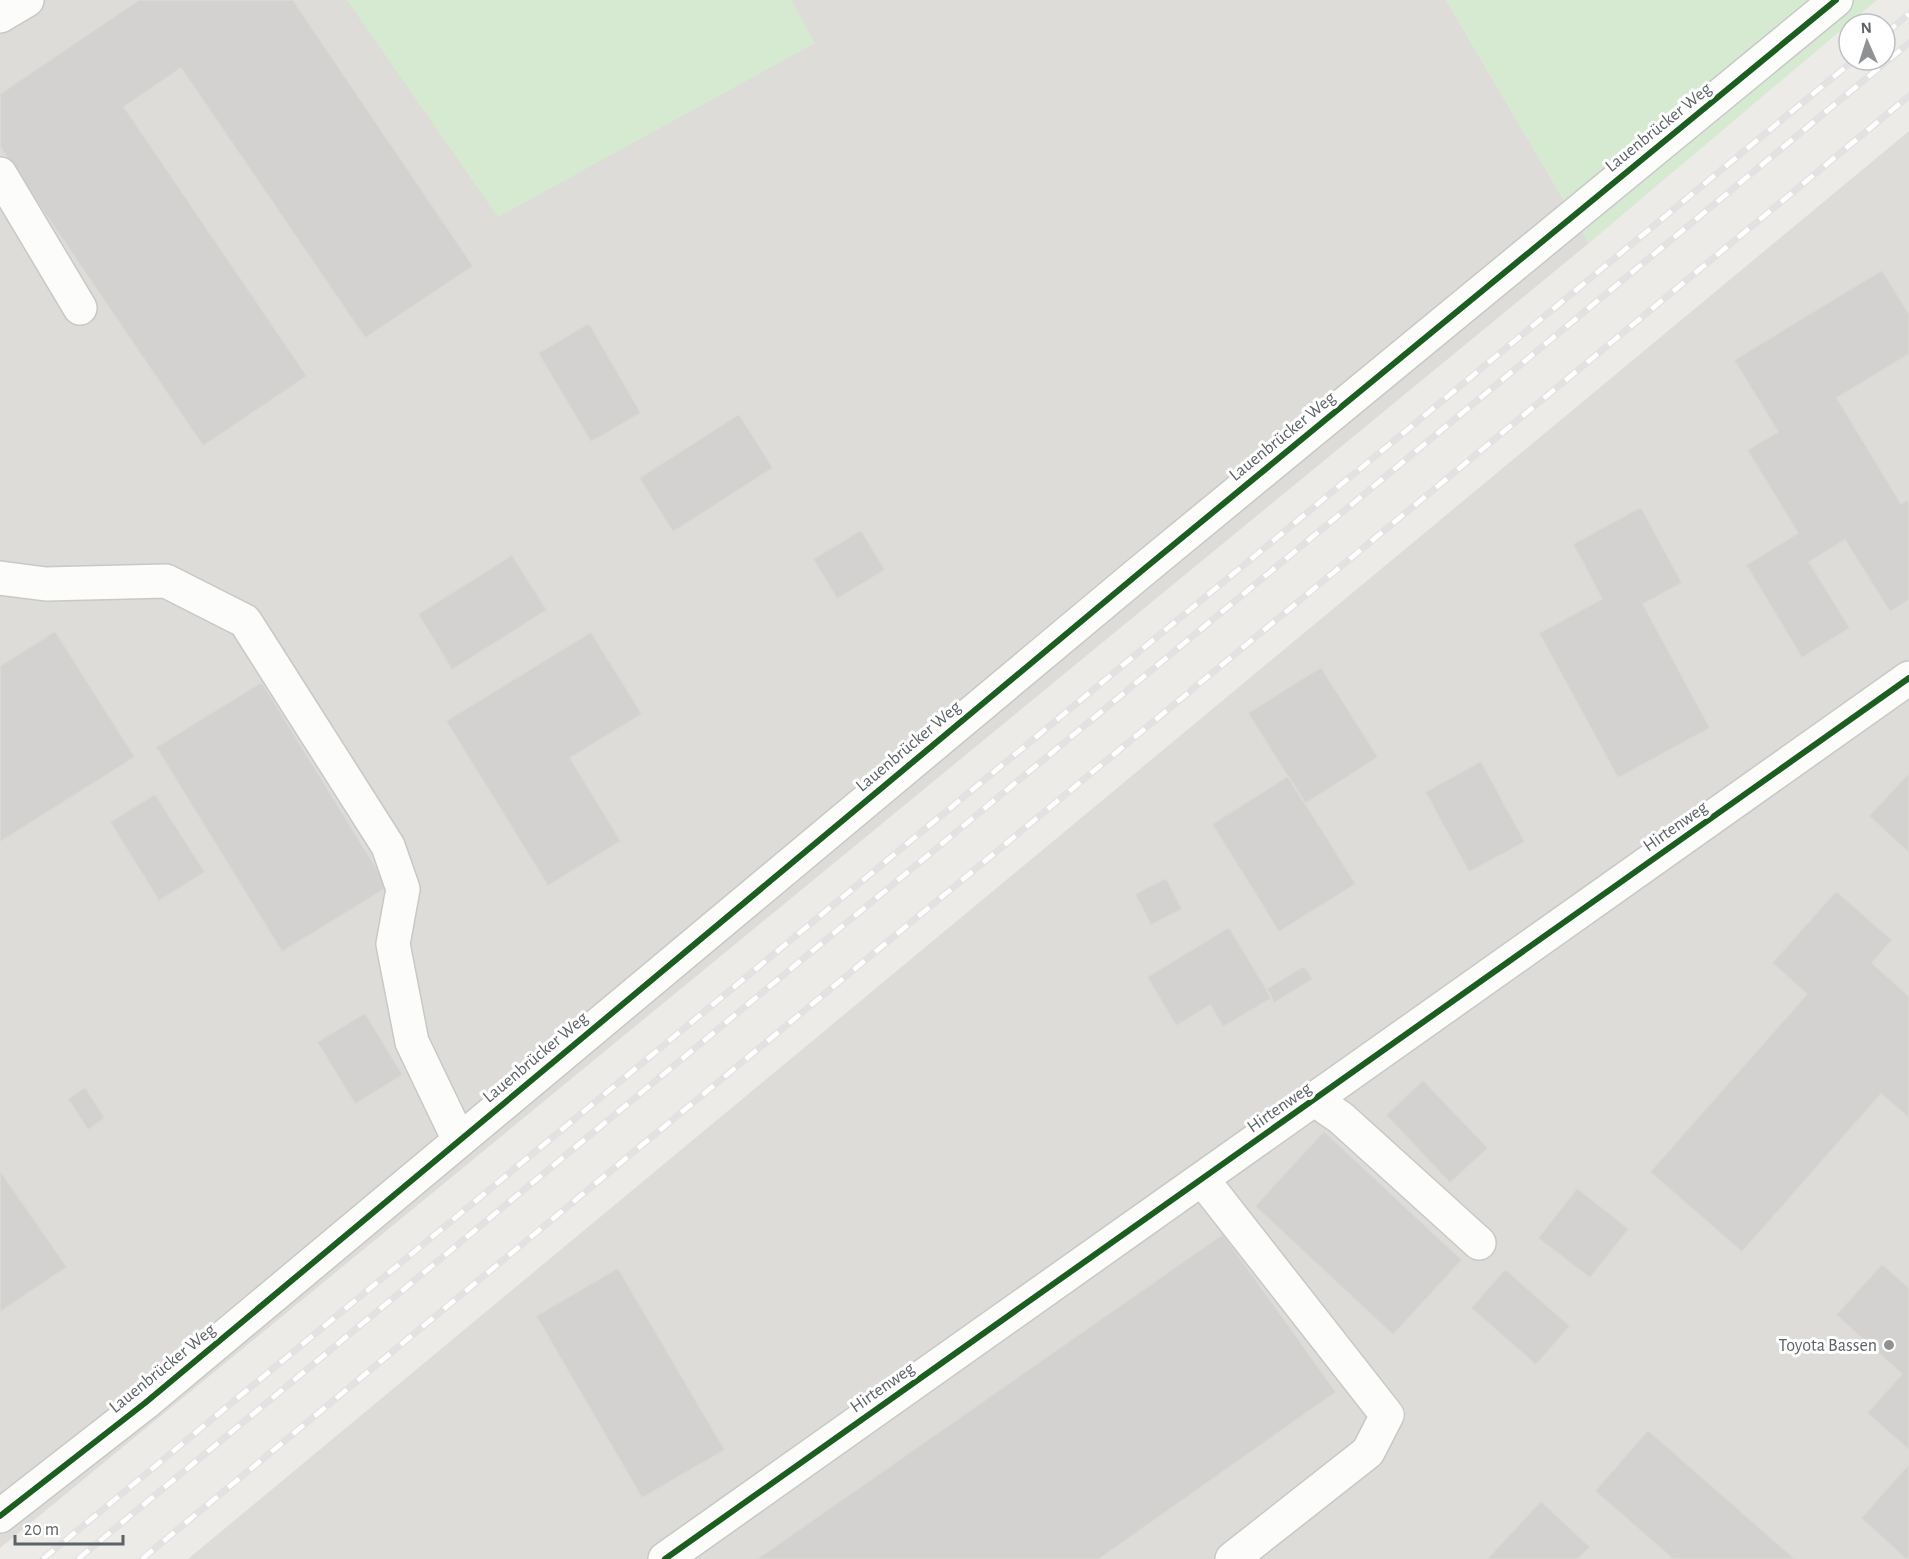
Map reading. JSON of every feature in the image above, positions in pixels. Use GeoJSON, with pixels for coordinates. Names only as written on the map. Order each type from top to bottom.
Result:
{"type":"FeatureCollection","features":[{"type":"Feature","properties":{"kind":"street"},"geometry":{"type":"LineString","coordinates":[[0,16],[27,0]]}},
{"type":"Feature","properties":{"kind":"street","name":"Lauenbrücker Weg"},"geometry":{"type":"LineString","coordinates":[[0,1516],[145,1403],[1144,568],[1836,0]]}},
{"type":"Feature","properties":{"kind":"street"},"geometry":{"type":"LineString","coordinates":[[0,174],[80,308]]}},
{"type":"Feature","properties":{"kind":"street"},"geometry":{"type":"LineString","coordinates":[[0,578],[46,584],[166,581],[245,621],[388,846],[403,889],[393,944],[412,1042],[459,1140]]}},
{"type":"Feature","properties":{"kind":"street","name":"Hirtenweg"},"geometry":{"type":"LineString","coordinates":[[665,1559],[1909,678]]}},
{"type":"Feature","properties":{"kind":"street"},"geometry":{"type":"LineString","coordinates":[[1315,1100],[1341,1118],[1479,1243]]}},
{"type":"Feature","properties":{"kind":"street"},"geometry":{"type":"LineString","coordinates":[[1202,1179],[1387,1415],[1368,1452],[1232,1559]]}},
{"type":"Feature","properties":{"kind":"shaded area"},"geometry":{"type":"Polygon","coordinates":[[[0,0],[1446,0],[1589,243],[0,1548],[0,0]]]}},
{"type":"Feature","properties":{"kind":"shaded area"},"geometry":{"type":"Polygon","coordinates":[[[1909,131],[1909,1559],[188,1559],[1909,131]]]}},
{"type":"Feature","properties":{"kind":"green space"},"geometry":{"type":"Polygon","coordinates":[[[347,0],[791,0],[815,43],[498,217],[347,0]]]}},
{"type":"Feature","properties":{"kind":"green space"},"geometry":{"type":"Polygon","coordinates":[[[1446,0],[1877,0],[1863,12],[1837,12],[1837,34],[1589,243],[1446,0]]]}},
{"type":"Feature","properties":{"kind":"building"},"geometry":{"type":"Polygon","coordinates":[[[139,0],[293,0],[473,266],[365,338],[181,68],[124,107],[307,376],[203,446],[0,147],[0,94],[139,0]]]}},
{"type":"Feature","properties":{"kind":"building"},"geometry":{"type":"Polygon","coordinates":[[[1882,270],[1909,314],[1909,354],[1837,398],[1901,504],[1907,500],[1909,503],[1909,600],[1890,612],[1845,540],[1809,562],[1850,628],[1802,658],[1746,565],[1798,533],[1747,450],[1778,432],[1734,360],[1882,270]]]}},
{"type":"Feature","properties":{"kind":"building"},"geometry":{"type":"Polygon","coordinates":[[[589,323],[641,413],[591,442],[538,353],[589,323]]]}},
{"type":"Feature","properties":{"kind":"building"},"geometry":{"type":"Polygon","coordinates":[[[739,414],[773,468],[673,532],[639,478],[739,414]]]}},
{"type":"Feature","properties":{"kind":"building"},"geometry":{"type":"Polygon","coordinates":[[[1641,507],[1682,583],[1643,604],[1710,728],[1618,778],[1539,633],[1602,599],[1573,544],[1641,507]]]}},
{"type":"Feature","properties":{"kind":"building"},"geometry":{"type":"Polygon","coordinates":[[[861,530],[885,570],[837,599],[813,559],[861,530]]]}},
{"type":"Feature","properties":{"kind":"building"},"geometry":{"type":"Polygon","coordinates":[[[512,555],[547,610],[452,670],[418,614],[512,555]]]}},
{"type":"Feature","properties":{"kind":"building"},"geometry":{"type":"Polygon","coordinates":[[[55,631],[135,757],[0,842],[0,666],[55,631]]]}},
{"type":"Feature","properties":{"kind":"building"},"geometry":{"type":"Polygon","coordinates":[[[591,632],[642,714],[570,758],[621,841],[548,886],[446,721],[591,632]]]}},
{"type":"Feature","properties":{"kind":"building"},"geometry":{"type":"Polygon","coordinates":[[[1321,667],[1378,757],[1305,804],[1248,713],[1321,667]]]}},
{"type":"Feature","properties":{"kind":"building"},"geometry":{"type":"Polygon","coordinates":[[[262,682],[388,887],[282,952],[156,747],[262,682]]]}},
{"type":"Feature","properties":{"kind":"building"},"geometry":{"type":"Polygon","coordinates":[[[1481,761],[1525,842],[1469,872],[1425,792],[1481,761]]]}},
{"type":"Feature","properties":{"kind":"building"},"geometry":{"type":"Polygon","coordinates":[[[1909,773],[1909,853],[1869,816],[1909,773]]]}},
{"type":"Feature","properties":{"kind":"building"},"geometry":{"type":"Polygon","coordinates":[[[1288,776],[1356,884],[1279,932],[1212,824],[1288,776]]]}},
{"type":"Feature","properties":{"kind":"building"},"geometry":{"type":"Polygon","coordinates":[[[155,794],[205,872],[159,901],[110,822],[155,794]]]}},
{"type":"Feature","properties":{"kind":"building"},"geometry":{"type":"Polygon","coordinates":[[[1166,878],[1182,909],[1151,925],[1135,894],[1166,878]]]}},
{"type":"Feature","properties":{"kind":"building"},"geometry":{"type":"Polygon","coordinates":[[[1836,891],[1892,940],[1872,963],[1909,996],[1909,1118],[1881,1094],[1742,1252],[1650,1172],[1807,994],[1772,963],[1836,891]]]}},
{"type":"Feature","properties":{"kind":"building"},"geometry":{"type":"Polygon","coordinates":[[[1229,927],[1272,998],[1223,1027],[1210,1005],[1176,1026],[1147,977],[1229,927]]]}},
{"type":"Feature","properties":{"kind":"building"},"geometry":{"type":"Polygon","coordinates":[[[1304,966],[1313,979],[1274,1003],[1266,989],[1304,966]]]}},
{"type":"Feature","properties":{"kind":"building"},"geometry":{"type":"Polygon","coordinates":[[[365,1013],[403,1075],[355,1104],[317,1042],[365,1013]]]}},
{"type":"Feature","properties":{"kind":"building"},"geometry":{"type":"Polygon","coordinates":[[[1423,1080],[1488,1148],[1450,1183],[1386,1115],[1423,1080]]]}},
{"type":"Feature","properties":{"kind":"building"},"geometry":{"type":"Polygon","coordinates":[[[85,1087],[105,1118],[88,1130],[68,1099],[85,1087]]]}},
{"type":"Feature","properties":{"kind":"building"},"geometry":{"type":"Polygon","coordinates":[[[1324,1131],[1462,1260],[1393,1335],[1255,1206],[1324,1131]]]}},
{"type":"Feature","properties":{"kind":"building"},"geometry":{"type":"Polygon","coordinates":[[[0,1173],[67,1267],[0,1312],[0,1173]]]}},
{"type":"Feature","properties":{"kind":"building"},"geometry":{"type":"Polygon","coordinates":[[[1577,1188],[1629,1229],[1590,1278],[1538,1238],[1577,1188]]]}},
{"type":"Feature","properties":{"kind":"building"},"geometry":{"type":"Polygon","coordinates":[[[1223,1234],[1336,1392],[1099,1559],[757,1559],[1223,1234]]]}},
{"type":"Feature","properties":{"kind":"building","name":"Toyota Bassen"},"geometry":{"type":"Polygon","coordinates":[[[1882,1264],[1909,1288],[1909,1450],[1867,1413],[1902,1374],[1836,1315],[1882,1264]]]}},
{"type":"Feature","properties":{"kind":"building"},"geometry":{"type":"Polygon","coordinates":[[[618,1268],[725,1450],[642,1498],[536,1316],[618,1268]]]}},
{"type":"Feature","properties":{"kind":"building"},"geometry":{"type":"Polygon","coordinates":[[[1505,1269],[1570,1326],[1536,1365],[1471,1308],[1505,1269]]]}},
{"type":"Feature","properties":{"kind":"building"},"geometry":{"type":"Polygon","coordinates":[[[1648,1430],[1795,1559],[1673,1559],[1595,1491],[1648,1430]]]}},
{"type":"Feature","properties":{"kind":"building"},"geometry":{"type":"Polygon","coordinates":[[[1909,1464],[1909,1559],[1906,1559],[1861,1518],[1909,1464]]]}},
{"type":"Feature","properties":{"kind":"building"},"geometry":{"type":"Polygon","coordinates":[[[1541,1501],[1590,1547],[1578,1559],[1487,1559],[1541,1501]]]}},
{"type":"Feature","properties":{"kind":"railway"},"geometry":{"type":"LineString","coordinates":[[1897,24],[1909,14]]}},
{"type":"Feature","properties":{"kind":"railway"},"geometry":{"type":"LineString","coordinates":[[78,1559],[1909,43]]}},
{"type":"Feature","properties":{"kind":"railway"},"geometry":{"type":"LineString","coordinates":[[43,1559],[1840,72]]}},
{"type":"Feature","properties":{"kind":"railway"},"geometry":{"type":"LineString","coordinates":[[142,1559],[1909,96]]}},
{"type":"Feature","properties":{"kind":"cycle path"},"geometry":{"type":"LineString","coordinates":[[0,1516],[145,1403],[1144,569],[1836,0]]}},
{"type":"Feature","properties":{"kind":"cycle path"},"geometry":{"type":"LineString","coordinates":[[665,1559],[1909,678]]}},
{"type":"Feature","properties":{"kind":"place","name":"Toyota Bassen"},"geometry":{"type":"Point","coordinates":[1889,1345]}}]}
